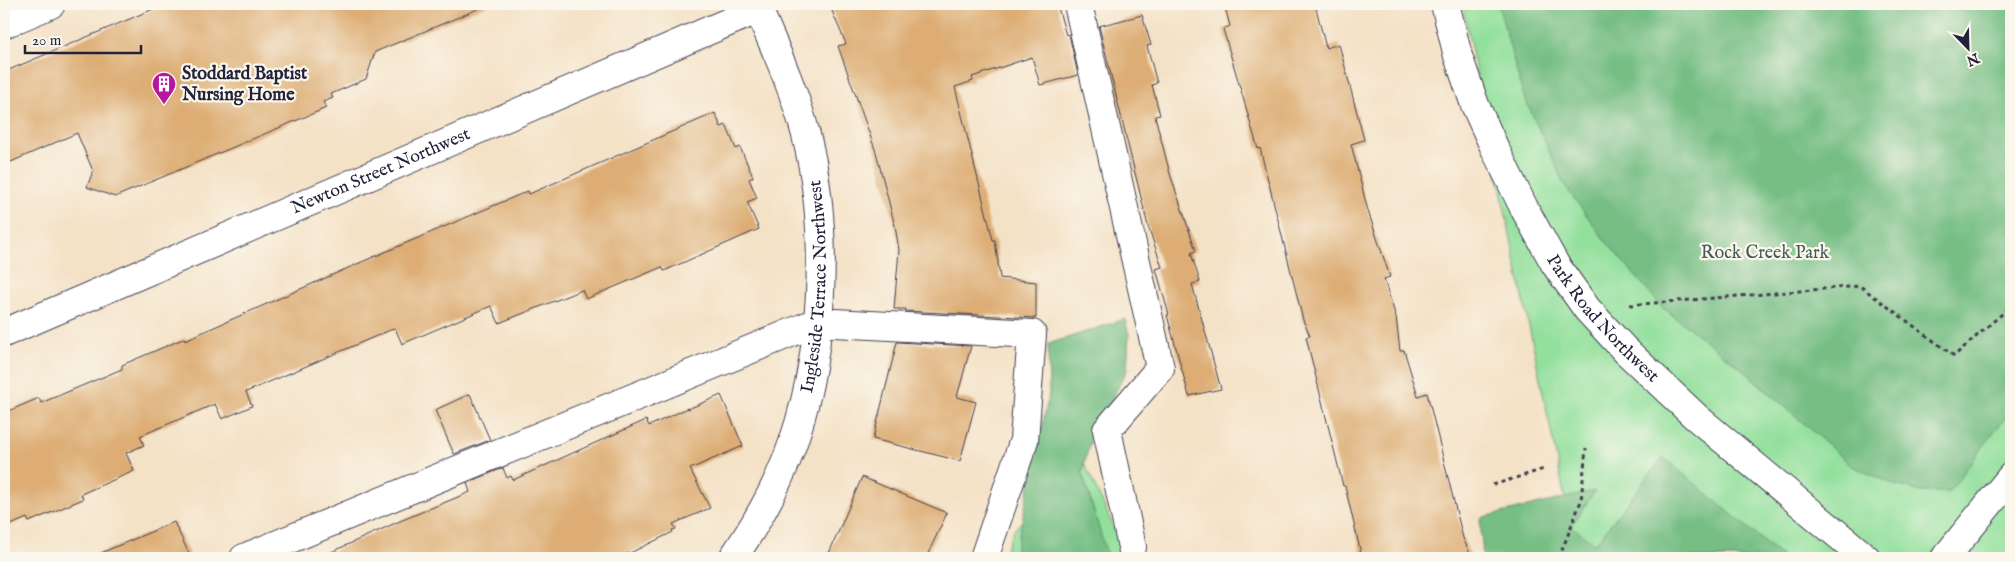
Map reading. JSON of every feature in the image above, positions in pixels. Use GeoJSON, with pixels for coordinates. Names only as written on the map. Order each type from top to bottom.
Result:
{"type":"FeatureCollection","features":[{"type":"Feature","properties":{"kind":"street"},"geometry":{"type":"LineString","coordinates":[[4,24],[51,4]]}},
{"type":"Feature","properties":{"kind":"street"},"geometry":{"type":"LineString","coordinates":[[1078,4],[1160,368],[1107,430],[1132,547]]}},
{"type":"Feature","properties":{"kind":"street","name":"Park Road Northwest"},"geometry":{"type":"LineString","coordinates":[[1445,4],[1461,64],[1475,105],[1496,151],[1550,255],[1587,309],[1625,350],[1696,416],[1866,558]]}},
{"type":"Feature","properties":{"kind":"street","name":"Ingleside Terrace Northwest"},"geometry":{"type":"LineString","coordinates":[[733,558],[775,487],[795,436],[808,383],[817,322],[821,264],[819,212],[806,135],[797,105],[757,7]]}},
{"type":"Feature","properties":{"kind":"street","name":"Newton Street Northwest"},"geometry":{"type":"LineString","coordinates":[[4,333],[757,7]]}},
{"type":"Feature","properties":{"kind":"street"},"geometry":{"type":"LineString","coordinates":[[244,558],[817,322],[1032,334],[1024,440],[984,558]]}},
{"type":"Feature","properties":{"kind":"street"},"geometry":{"type":"LineString","coordinates":[[1945,558],[2011,477]]}},
{"type":"Feature","properties":{"kind":"path"},"geometry":{"type":"LineString","coordinates":[[1587,309],[1860,286],[1954,356],[2011,306]]}},
{"type":"Feature","properties":{"kind":"path"},"geometry":{"type":"LineString","coordinates":[[1559,558],[1581,501],[1586,448]]}},
{"type":"Feature","properties":{"kind":"path"},"geometry":{"type":"LineString","coordinates":[[1494,485],[1544,469]]}},
{"type":"Feature","properties":{"kind":"green space","name":"Rock Creek Park"},"geometry":{"type":"Polygon","coordinates":[[[1462,4],[2011,4],[2011,558],[1504,558],[1565,499],[1462,4]]]}},
{"type":"Feature","properties":{"kind":"green space","name":"Rock Creek Park"},"geometry":{"type":"Polygon","coordinates":[[[1498,4],[2011,4],[2011,410],[1949,492],[1921,492],[1895,485],[1852,466],[1741,368],[1662,307],[1604,239],[1565,186],[1523,94],[1498,4]]]}},
{"type":"Feature","properties":{"kind":"green space"},"geometry":{"type":"Polygon","coordinates":[[[1125,319],[1129,335],[1127,370],[1090,442],[1082,472],[1108,558],[1014,558],[1049,394],[1048,344],[1125,319]]]}},
{"type":"Feature","properties":{"kind":"green space"},"geometry":{"type":"Polygon","coordinates":[[[1081,456],[1128,558],[1002,558],[1014,530],[1081,456]]]}},
{"type":"Feature","properties":{"kind":"green space"},"geometry":{"type":"Polygon","coordinates":[[[1663,457],[1784,558],[1483,558],[1480,518],[1595,491],[1571,526],[1595,544],[1663,457]]]}},
{"type":"Feature","properties":{"kind":"building","name":"Stoddard Baptist Nursing Home"},"geometry":{"type":"Polygon","coordinates":[[[165,4],[490,4],[375,52],[366,79],[331,94],[333,98],[323,102],[326,108],[115,197],[87,187],[93,171],[77,133],[4,165],[4,72],[165,4]]]}},
{"type":"Feature","properties":{"kind":"building"},"geometry":{"type":"Polygon","coordinates":[[[829,4],[1057,4],[1066,35],[1069,34],[1078,75],[1040,85],[1032,57],[972,77],[973,81],[955,87],[993,240],[995,240],[1000,278],[1036,282],[1036,318],[894,309],[899,250],[895,226],[876,152],[838,46],[846,44],[829,4]]]}},
{"type":"Feature","properties":{"kind":"building"},"geometry":{"type":"Polygon","coordinates":[[[1224,4],[1315,4],[1326,48],[1339,44],[1364,140],[1351,144],[1368,211],[1390,277],[1384,279],[1396,317],[1400,351],[1404,350],[1418,396],[1427,393],[1463,538],[1472,558],[1362,558],[1306,337],[1310,336],[1303,320],[1260,148],[1258,149],[1223,29],[1230,26],[1224,4]]]}},
{"type":"Feature","properties":{"kind":"building"},"geometry":{"type":"Polygon","coordinates":[[[1142,15],[1151,45],[1147,46],[1157,83],[1152,85],[1160,115],[1155,116],[1170,174],[1196,251],[1191,253],[1200,282],[1192,284],[1221,389],[1189,396],[1156,269],[1162,267],[1148,226],[1099,26],[1142,15]]]}},
{"type":"Feature","properties":{"kind":"building"},"geometry":{"type":"Polygon","coordinates":[[[715,113],[721,127],[726,125],[736,149],[740,147],[753,177],[749,179],[757,198],[747,202],[759,229],[664,271],[662,267],[586,299],[582,290],[499,323],[491,306],[402,344],[395,328],[246,392],[252,406],[222,419],[215,404],[140,436],[144,445],[126,453],[134,471],[81,494],[83,499],[29,522],[27,518],[4,528],[4,413],[39,398],[41,403],[122,369],[122,365],[185,338],[185,340],[528,191],[529,194],[715,113]]]}},
{"type":"Feature","properties":{"kind":"building"},"geometry":{"type":"Polygon","coordinates":[[[897,342],[971,346],[957,397],[976,402],[960,461],[873,439],[897,342]]]}},
{"type":"Feature","properties":{"kind":"building"},"geometry":{"type":"Polygon","coordinates":[[[470,394],[490,440],[454,454],[435,410],[470,394]]]}},
{"type":"Feature","properties":{"kind":"building"},"geometry":{"type":"Polygon","coordinates":[[[721,395],[743,446],[690,469],[710,508],[673,524],[676,529],[672,530],[673,532],[630,553],[616,558],[318,558],[470,492],[467,483],[503,468],[507,478],[511,476],[513,480],[646,420],[649,426],[721,395]]]}},
{"type":"Feature","properties":{"kind":"building"},"geometry":{"type":"Polygon","coordinates":[[[862,477],[947,513],[926,558],[827,558],[862,477]]]}},
{"type":"Feature","properties":{"kind":"building"},"geometry":{"type":"Polygon","coordinates":[[[174,522],[191,558],[89,558],[174,522]]]}},
{"type":"Feature","properties":{"kind":"place","name":"Stoddard Baptist Nursing Home"},"geometry":{"type":"Point","coordinates":[164,105]}}]}
